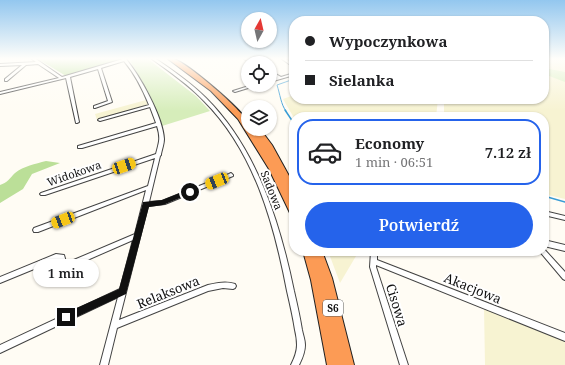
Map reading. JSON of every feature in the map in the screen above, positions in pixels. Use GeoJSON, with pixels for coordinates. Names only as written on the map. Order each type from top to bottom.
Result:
{"type":"FeatureCollection","features":[{"type":"Feature","properties":{"kind":"highway"},"geometry":{"type":"LineString","coordinates":[[193,76],[211,88],[229,105],[241,120]]}},
{"type":"Feature","properties":{"kind":"highway"},"geometry":{"type":"LineString","coordinates":[[201,76],[215,85],[241,111]]}},
{"type":"Feature","properties":{"kind":"highway"},"geometry":{"type":"LineString","coordinates":[[253,136],[262,149],[289,202]]}},
{"type":"Feature","properties":{"kind":"highway"},"geometry":{"type":"LineString","coordinates":[[261,136],[289,184]]}},
{"type":"Feature","properties":{"kind":"highway","name":"S6"},"geometry":{"type":"LineString","coordinates":[[310,256],[317,280],[334,365]]}},
{"type":"Feature","properties":{"kind":"highway","name":"S6"},"geometry":{"type":"LineString","coordinates":[[319,256],[326,278],[346,365]]}},
{"type":"Feature","properties":{"kind":"street"},"geometry":{"type":"LineString","coordinates":[[6,80],[11,76]]}},
{"type":"Feature","properties":{"kind":"street"},"geometry":{"type":"LineString","coordinates":[[0,93],[69,76]]}},
{"type":"Feature","properties":{"kind":"street"},"geometry":{"type":"LineString","coordinates":[[95,106],[110,102],[102,76]]}},
{"type":"Feature","properties":{"kind":"street"},"geometry":{"type":"LineString","coordinates":[[104,365],[162,140],[158,124],[137,76]]}},
{"type":"Feature","properties":{"kind":"street","name":"Sadowa"},"geometry":{"type":"LineString","coordinates":[[177,76],[189,84],[210,105],[233,134],[252,167],[273,219],[287,272],[301,345],[299,356],[295,365]]}},
{"type":"Feature","properties":{"kind":"street"},"geometry":{"type":"LineString","coordinates":[[277,79],[287,76]]}},
{"type":"Feature","properties":{"kind":"street"},"geometry":{"type":"LineString","coordinates":[[65,77],[77,122]]}},
{"type":"Feature","properties":{"kind":"street"},"geometry":{"type":"LineString","coordinates":[[236,91],[241,90]]}},
{"type":"Feature","properties":{"kind":"street"},"geometry":{"type":"LineString","coordinates":[[100,120],[150,106]]}},
{"type":"Feature","properties":{"kind":"street"},"geometry":{"type":"LineString","coordinates":[[80,147],[158,124]]}},
{"type":"Feature","properties":{"kind":"street","name":"Widokowa"},"geometry":{"type":"LineString","coordinates":[[43,194],[158,156]]}},
{"type":"Feature","properties":{"kind":"street"},"geometry":{"type":"LineString","coordinates":[[146,204],[163,203],[230,175]]}},
{"type":"Feature","properties":{"kind":"street"},"geometry":{"type":"LineString","coordinates":[[36,230],[150,187]]}},
{"type":"Feature","properties":{"kind":"street"},"geometry":{"type":"LineString","coordinates":[[549,214],[565,218]]}},
{"type":"Feature","properties":{"kind":"street"},"geometry":{"type":"LineString","coordinates":[[0,280],[56,257],[62,257],[64,265],[69,265],[137,236]]}},
{"type":"Feature","properties":{"kind":"street"},"geometry":{"type":"LineString","coordinates":[[549,244],[565,248]]}},
{"type":"Feature","properties":{"kind":"street","name":"Cisowa"},"geometry":{"type":"LineString","coordinates":[[373,256],[372,261],[375,275],[404,365]]}},
{"type":"Feature","properties":{"kind":"street"},"geometry":{"type":"LineString","coordinates":[[547,256],[565,277]]}},
{"type":"Feature","properties":{"kind":"street","name":"Akacjowa"},"geometry":{"type":"LineString","coordinates":[[372,261],[565,337]]}},
{"type":"Feature","properties":{"kind":"street","name":"Relaksowa"},"geometry":{"type":"LineString","coordinates":[[114,326],[208,288],[223,285],[233,286]]}},
{"type":"Feature","properties":{"kind":"street"},"geometry":{"type":"LineString","coordinates":[[0,349],[123,292]]}},
{"type":"Feature","properties":{"kind":"shaded area"},"geometry":{"type":"Polygon","coordinates":[[[549,76],[565,76],[565,199],[549,195],[549,112],[444,112],[444,104],[549,104],[549,76]]]}},
{"type":"Feature","properties":{"kind":"shaded area"},"geometry":{"type":"Polygon","coordinates":[[[289,97],[289,104],[437,104],[437,112],[291,112],[283,99],[289,97]]]}},
{"type":"Feature","properties":{"kind":"shaded area"},"geometry":{"type":"Polygon","coordinates":[[[146,100],[148,105],[97,120],[95,114],[146,100]]]}},
{"type":"Feature","properties":{"kind":"shaded area"},"geometry":{"type":"Polygon","coordinates":[[[330,256],[356,256],[340,283],[330,256]]]}},
{"type":"Feature","properties":{"kind":"shaded area"},"geometry":{"type":"Polygon","coordinates":[[[484,308],[565,340],[565,365],[485,365],[484,308]]]}},
{"type":"Feature","properties":{"kind":"green space"},"geometry":{"type":"Polygon","coordinates":[[[139,76],[170,76],[196,96],[210,111],[162,126],[139,76]]]}},
{"type":"Feature","properties":{"kind":"green space"},"geometry":{"type":"Polygon","coordinates":[[[549,76],[565,76],[565,82],[549,76]]]}},
{"type":"Feature","properties":{"kind":"green space"},"geometry":{"type":"Polygon","coordinates":[[[46,161],[60,163],[32,174],[23,189],[0,203],[0,185],[7,182],[15,173],[22,169],[46,161]]]}},
{"type":"Feature","properties":{"kind":"waterway"},"geometry":{"type":"LineString","coordinates":[[285,110],[277,85],[289,81]]}},
{"type":"Feature","properties":{"kind":"waterway"},"geometry":{"type":"LineString","coordinates":[[285,110],[289,116]]}},
{"type":"Feature","properties":{"kind":"waterway"},"geometry":{"type":"LineString","coordinates":[[549,197],[565,202]]}},
{"type":"Feature","properties":{"kind":"route"},"geometry":{"type":"LineString","coordinates":[[66,317],[119,292],[123,292],[146,204],[163,203],[190,192]]}}]}
